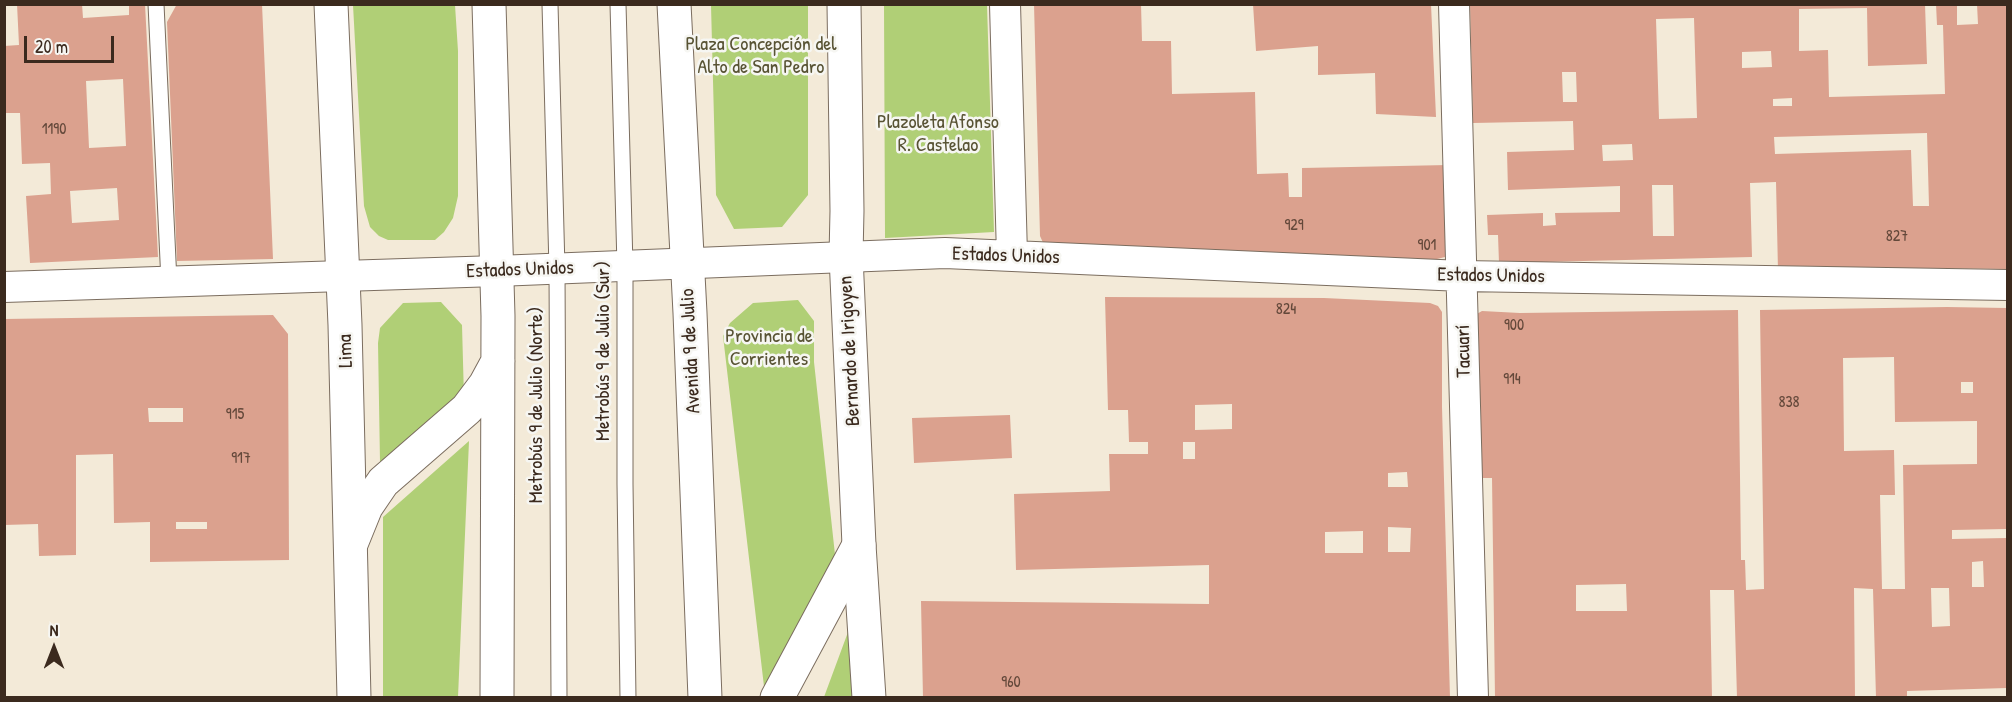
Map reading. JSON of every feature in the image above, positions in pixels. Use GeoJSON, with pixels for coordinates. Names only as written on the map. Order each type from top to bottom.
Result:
{"type":"FeatureCollection","features":[{"type":"Feature","properties":{"kind":"main road","name":"Lima"},"geometry":{"type":"LineString","coordinates":[[331,4],[344,276],[354,698]]}},
{"type":"Feature","properties":{"kind":"main road"},"geometry":{"type":"LineString","coordinates":[[489,4],[497,271],[497,698]]}},
{"type":"Feature","properties":{"kind":"main road","name":"Avenida 9 de Julio"},"geometry":{"type":"LineString","coordinates":[[674,4],[705,698]]}},
{"type":"Feature","properties":{"kind":"main road","name":"Bernardo de Irigoyen"},"geometry":{"type":"LineString","coordinates":[[844,4],[846,256],[868,698]]}},
{"type":"Feature","properties":{"kind":"main road"},"geometry":{"type":"LineString","coordinates":[[351,544],[366,507],[383,482],[467,408],[485,385],[498,361]]}},
{"type":"Feature","properties":{"kind":"main road"},"geometry":{"type":"LineString","coordinates":[[777,698],[859,545]]}},
{"type":"Feature","properties":{"kind":"street"},"geometry":{"type":"LineString","coordinates":[[1005,4],[1012,255]]}},
{"type":"Feature","properties":{"kind":"street","name":"Tacuarí"},"geometry":{"type":"LineString","coordinates":[[1454,4],[1473,698]]}},
{"type":"Feature","properties":{"kind":"street","name":"Estados Unidos"},"geometry":{"type":"LineString","coordinates":[[4,287],[558,269],[945,253],[1462,276],[2007,285]]}},
{"type":"Feature","properties":{"kind":"lane"},"geometry":{"type":"LineString","coordinates":[[156,4],[170,282]]}},
{"type":"Feature","properties":{"kind":"lane","name":"Metrobús 9 de Julio (Norte)"},"geometry":{"type":"LineString","coordinates":[[550,4],[558,269],[559,698]]}},
{"type":"Feature","properties":{"kind":"lane","name":"Metrobús 9 de Julio (Sur)"},"geometry":{"type":"LineString","coordinates":[[618,4],[625,266],[628,698]]}},
{"type":"Feature","properties":{"kind":"green space"},"geometry":{"type":"Polygon","coordinates":[[[353,5],[455,5],[458,51],[458,196],[453,218],[444,232],[435,240],[388,240],[379,236],[370,227],[364,206],[353,5]]]}},
{"type":"Feature","properties":{"kind":"green space","name":"Plaza Concepción del Alto de San Pedro"},"geometry":{"type":"Polygon","coordinates":[[[711,5],[808,5],[808,195],[782,227],[734,229],[716,195],[711,5]]]}},
{"type":"Feature","properties":{"kind":"green space","name":"Plazoleta Afonso R. Castelao"},"geometry":{"type":"Polygon","coordinates":[[[884,5],[987,5],[994,232],[885,238],[884,5]]]}},
{"type":"Feature","properties":{"kind":"green space","name":"Provincia de Corrientes"},"geometry":{"type":"Polygon","coordinates":[[[798,300],[814,321],[814,362],[837,573],[765,695],[723,336],[730,323],[753,303],[798,300]]]}},
{"type":"Feature","properties":{"kind":"green space"},"geometry":{"type":"Polygon","coordinates":[[[441,302],[462,325],[464,398],[380,462],[378,343],[380,328],[403,303],[441,302]]]}},
{"type":"Feature","properties":{"kind":"green space"},"geometry":{"type":"Polygon","coordinates":[[[469,441],[458,697],[383,697],[383,517],[469,441]]]}},
{"type":"Feature","properties":{"kind":"green space"},"geometry":{"type":"Polygon","coordinates":[[[851,624],[853,697],[824,697],[851,624]]]}},
{"type":"Feature","properties":{"kind":"building"},"geometry":{"type":"Polygon","coordinates":[[[17,4],[82,4],[83,18],[129,15],[129,4],[145,4],[158,257],[30,263],[26,196],[51,194],[50,163],[22,164],[20,113],[4,113],[4,46],[19,45],[17,4]],[[123,79],[86,81],[89,148],[126,146],[123,79]],[[117,188],[70,191],[72,223],[119,220],[117,188]]]}},
{"type":"Feature","properties":{"kind":"building"},"geometry":{"type":"Polygon","coordinates":[[[177,4],[262,4],[273,259],[177,261],[167,22],[177,4]]]}},
{"type":"Feature","properties":{"kind":"building"},"geometry":{"type":"Polygon","coordinates":[[[1034,4],[1141,4],[1142,41],[1171,41],[1172,94],[1255,92],[1257,174],[1288,173],[1289,197],[1302,197],[1302,168],[1448,165],[1451,251],[1445,257],[1429,261],[1045,247],[1040,236],[1034,4]]]}},
{"type":"Feature","properties":{"kind":"building"},"geometry":{"type":"Polygon","coordinates":[[[1253,4],[1431,4],[1436,117],[1376,114],[1375,73],[1318,75],[1318,46],[1256,51],[1253,4]]]}},
{"type":"Feature","properties":{"kind":"building"},"geometry":{"type":"Polygon","coordinates":[[[1470,4],[1925,4],[1927,64],[1868,66],[1867,8],[1799,9],[1799,51],[1828,50],[1829,97],[1945,94],[1943,25],[1937,25],[1936,4],[1957,4],[1957,25],[1978,24],[1977,4],[2007,4],[2007,269],[1915,268],[1778,271],[1776,182],[1750,183],[1752,257],[1499,263],[1498,235],[1488,235],[1487,215],[1543,213],[1543,226],[1556,225],[1555,213],[1620,212],[1620,186],[1508,190],[1507,152],[1574,150],[1573,121],[1473,123],[1470,4]],[[1694,18],[1656,19],[1659,119],[1697,118],[1694,18]],[[1771,51],[1742,52],[1742,68],[1772,67],[1771,51]],[[1562,72],[1563,102],[1577,102],[1576,72],[1562,72]],[[1792,98],[1773,99],[1773,106],[1792,106],[1792,98]],[[1927,133],[1774,137],[1775,154],[1911,150],[1913,206],[1929,206],[1927,133]],[[1632,144],[1602,145],[1603,161],[1633,160],[1632,144]],[[1652,185],[1653,236],[1674,236],[1673,185],[1652,185]]]}},
{"type":"Feature","properties":{"kind":"building"},"geometry":{"type":"Polygon","coordinates":[[[1105,297],[1324,298],[1430,303],[1438,306],[1442,312],[1442,407],[1450,698],[923,698],[921,601],[1209,604],[1209,565],[1016,570],[1014,494],[1110,491],[1109,454],[1148,454],[1148,442],[1129,442],[1128,410],[1108,410],[1105,297]],[[1232,404],[1195,405],[1195,430],[1232,429],[1232,404]],[[1183,442],[1183,459],[1195,459],[1195,442],[1183,442]],[[1407,472],[1388,473],[1388,487],[1408,487],[1407,472]],[[1388,527],[1388,552],[1410,552],[1411,528],[1388,527]],[[1363,531],[1325,532],[1325,553],[1363,553],[1363,531]]]}},
{"type":"Feature","properties":{"kind":"building"},"geometry":{"type":"Polygon","coordinates":[[[2007,308],[2007,529],[1952,530],[1952,539],[2007,538],[2007,688],[1907,691],[1907,698],[1876,698],[1873,589],[1854,588],[1855,698],[1737,698],[1734,590],[1710,590],[1712,698],[1495,698],[1492,478],[1475,478],[1475,315],[1482,311],[1520,313],[1738,310],[1741,560],[1745,560],[1746,590],[1764,589],[1760,310],[2007,308]],[[1894,357],[1843,358],[1844,451],[1894,450],[1895,495],[1880,495],[1882,589],[1905,589],[1903,465],[1977,464],[1977,421],[1895,422],[1894,357]],[[1961,382],[1961,393],[1973,393],[1973,382],[1961,382]],[[1983,561],[1972,562],[1972,587],[1984,587],[1983,561]],[[1626,584],[1576,585],[1576,611],[1627,611],[1626,584]],[[1931,588],[1932,627],[1950,626],[1949,588],[1931,588]]]}},
{"type":"Feature","properties":{"kind":"building"},"geometry":{"type":"Polygon","coordinates":[[[273,315],[288,334],[289,560],[150,562],[150,522],[114,523],[113,454],[76,455],[76,555],[39,556],[38,524],[4,525],[4,319],[273,315]],[[148,408],[149,422],[183,422],[183,408],[148,408]],[[176,522],[176,529],[207,529],[207,522],[176,522]]]}},
{"type":"Feature","properties":{"kind":"building"},"geometry":{"type":"Polygon","coordinates":[[[1010,415],[1012,458],[914,463],[912,418],[1010,415]]]}}]}
